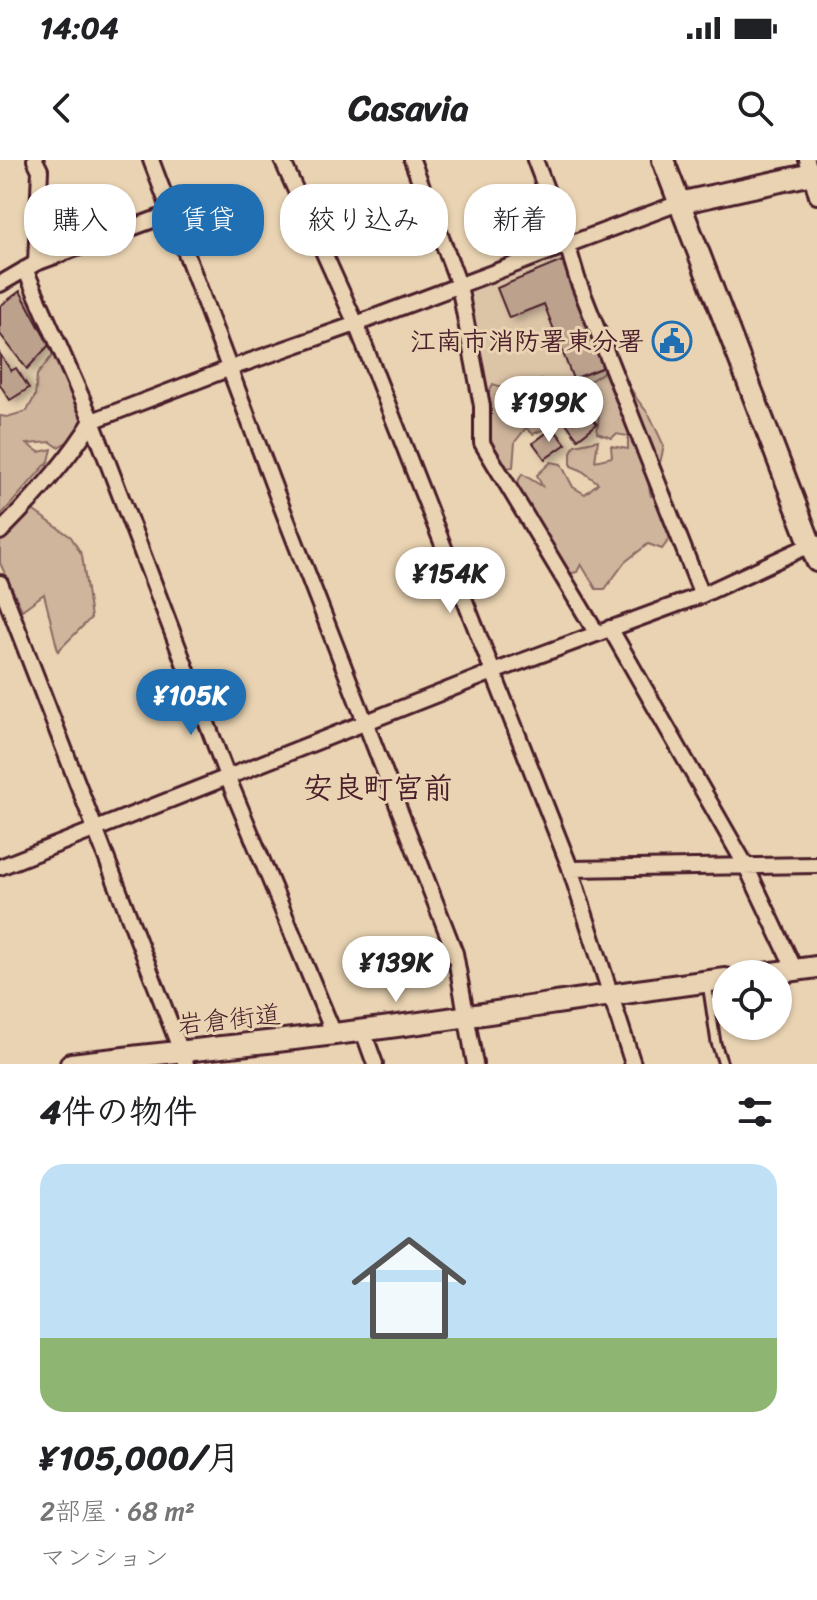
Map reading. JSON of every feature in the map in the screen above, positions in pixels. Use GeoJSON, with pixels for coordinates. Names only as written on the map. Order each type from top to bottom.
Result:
{"type":"FeatureCollection","features":[{"type":"Feature","properties":{"kind":"street"},"geometry":{"type":"LineString","coordinates":[[35,160],[40,170],[31,266],[227,776],[334,1034]]}},
{"type":"Feature","properties":{"kind":"street"},"geometry":{"type":"LineString","coordinates":[[151,160],[161,184]]}},
{"type":"Feature","properties":{"kind":"street"},"geometry":{"type":"LineString","coordinates":[[282,160],[356,324],[571,869],[633,1064]]}},
{"type":"Feature","properties":{"kind":"street"},"geometry":{"type":"LineString","coordinates":[[412,160],[459,285],[482,406],[482,443],[604,631],[746,866],[795,970]]}},
{"type":"Feature","properties":{"kind":"street"},"geometry":{"type":"LineString","coordinates":[[535,160],[544,184]]}},
{"type":"Feature","properties":{"kind":"street"},"geometry":{"type":"LineString","coordinates":[[0,867],[493,672],[815,550],[663,160]]}},
{"type":"Feature","properties":{"kind":"street"},"geometry":{"type":"LineString","coordinates":[[576,241],[679,203],[812,169],[817,196]]}},
{"type":"Feature","properties":{"kind":"street"},"geometry":{"type":"LineString","coordinates":[[0,284],[31,266],[152,221]]}},
{"type":"Feature","properties":{"kind":"street"},"geometry":{"type":"LineString","coordinates":[[187,256],[228,369],[455,953],[475,1064]]}},
{"type":"Feature","properties":{"kind":"street"},"geometry":{"type":"LineString","coordinates":[[1,529],[53,475],[80,442],[92,421],[535,256]]}},
{"type":"Feature","properties":{"kind":"street"},"geometry":{"type":"LineString","coordinates":[[571,256],[702,595]]}},
{"type":"Feature","properties":{"kind":"street"},"geometry":{"type":"LineString","coordinates":[[0,583],[183,1058]]}},
{"type":"Feature","properties":{"kind":"street"},"geometry":{"type":"LineString","coordinates":[[571,869],[817,865]]}},
{"type":"Feature","properties":{"kind":"street"},"geometry":{"type":"LineString","coordinates":[[792,970],[817,967]]}},
{"type":"Feature","properties":{"kind":"street","name":"岩倉街道"},"geometry":{"type":"LineString","coordinates":[[71,1064],[183,1058],[609,993],[712,980]]}},
{"type":"Feature","properties":{"kind":"street"},"geometry":{"type":"LineString","coordinates":[[363,1031],[375,1064]]}},
{"type":"Feature","properties":{"kind":"lane"},"geometry":{"type":"LineString","coordinates":[[716,1040],[723,1064]]}},
{"type":"Feature","properties":{"kind":"shaded area"},"geometry":{"type":"Polygon","coordinates":[[[535,256],[571,256],[615,375],[482,425],[459,285],[535,256]]]}},
{"type":"Feature","properties":{"kind":"shaded area"},"geometry":{"type":"Polygon","coordinates":[[[55,352],[88,418],[72,439],[58,447],[51,442],[27,444],[39,452],[52,449],[49,461],[2,514],[0,416],[27,411],[35,396],[37,375],[55,352]]]}},
{"type":"Feature","properties":{"kind":"shaded area"},"geometry":{"type":"Polygon","coordinates":[[[610,362],[619,369],[650,416],[664,446],[660,463],[650,474],[649,486],[651,496],[661,492],[676,530],[662,549],[648,544],[625,562],[605,589],[596,589],[581,564],[577,572],[562,575],[515,487],[522,474],[542,486],[537,475],[551,462],[561,464],[573,487],[585,494],[598,483],[571,466],[571,452],[575,445],[598,440],[595,461],[612,457],[611,446],[628,449],[628,436],[616,434],[612,438],[597,433],[600,406],[574,403],[559,423],[533,434],[526,428],[515,442],[513,467],[501,469],[489,444],[482,406],[493,384],[520,394],[541,380],[561,390],[574,381],[591,380],[602,373],[610,362]]]}},
{"type":"Feature","properties":{"kind":"shaded area"},"geometry":{"type":"Polygon","coordinates":[[[31,509],[71,537],[82,555],[91,618],[58,651],[44,594],[22,610],[0,563],[0,541],[31,509]]]}},
{"type":"Feature","properties":{"kind":"building"},"geometry":{"type":"Polygon","coordinates":[[[562,261],[604,367],[573,379],[544,304],[509,318],[497,288],[562,261]]]}},
{"type":"Feature","properties":{"kind":"building"},"geometry":{"type":"Polygon","coordinates":[[[20,291],[49,345],[27,369],[0,334],[0,306],[20,291]]]}},
{"type":"Feature","properties":{"kind":"building"},"geometry":{"type":"Polygon","coordinates":[[[0,354],[11,371],[16,368],[29,388],[10,400],[0,385],[0,354]]]}},
{"type":"Feature","properties":{"kind":"building"},"geometry":{"type":"Polygon","coordinates":[[[581,404],[597,424],[578,439],[563,419],[581,404]]]}},
{"type":"Feature","properties":{"kind":"building"},"geometry":{"type":"Polygon","coordinates":[[[553,428],[566,444],[545,459],[533,443],[553,428]]]}},
{"type":"Feature","properties":{"kind":"place","name":"江南市消防署東分署"},"geometry":{"type":"Point","coordinates":[672,341]}},
{"type":"Feature","properties":{"kind":"district","name":"安良町宮前"},"geometry":{"type":"Point","coordinates":[378,788]}}]}
